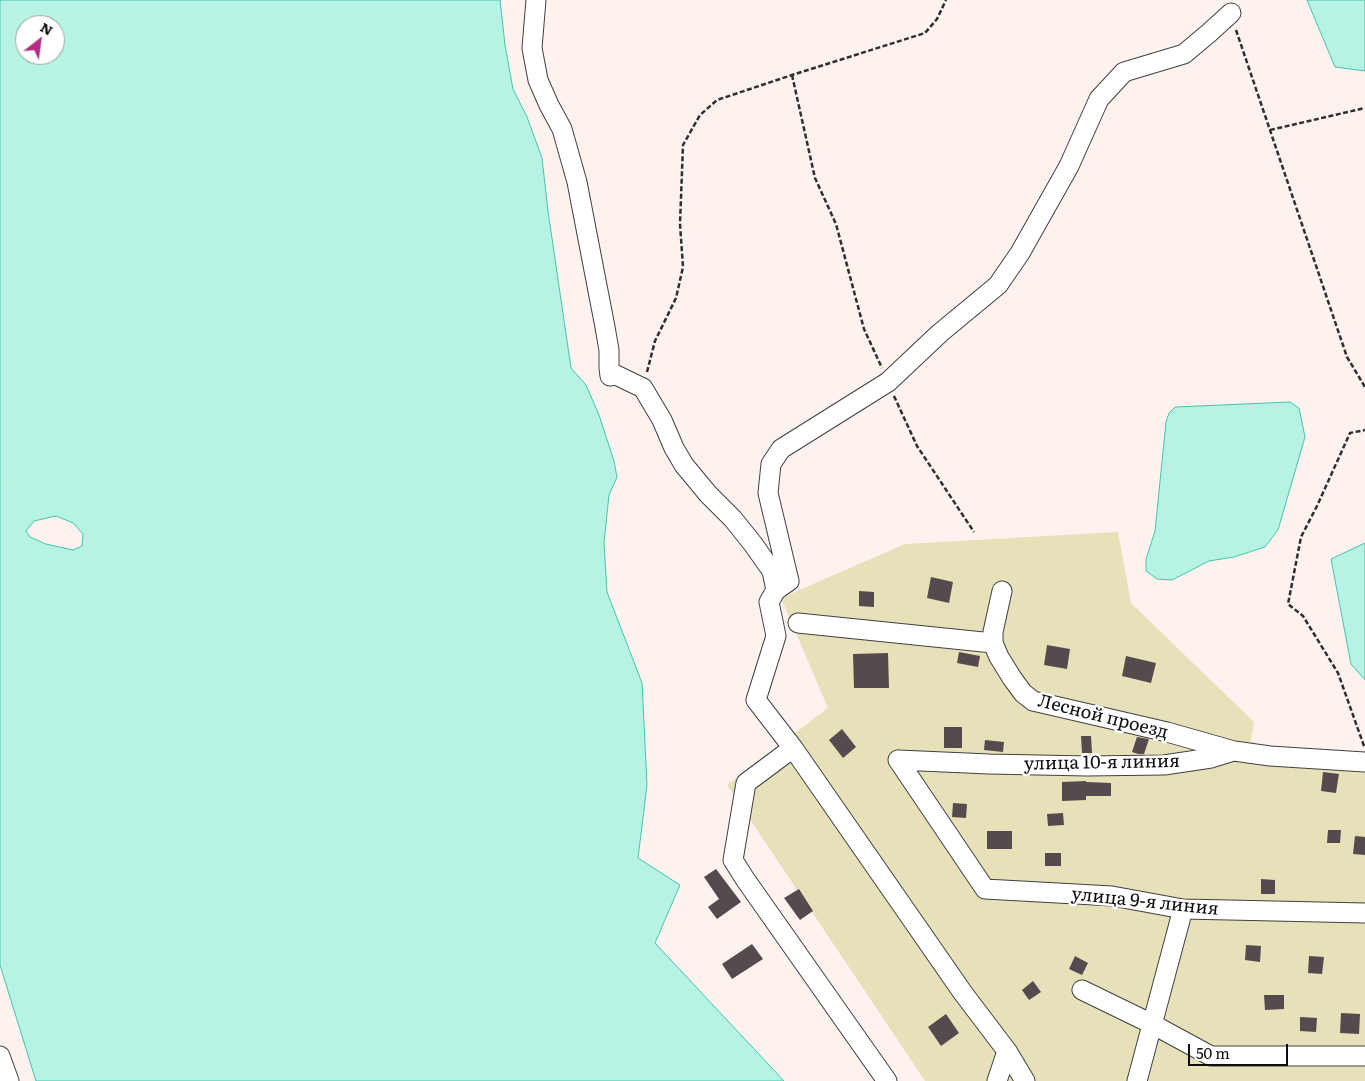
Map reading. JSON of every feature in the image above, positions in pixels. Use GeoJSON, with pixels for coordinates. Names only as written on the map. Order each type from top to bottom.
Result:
{"type":"FeatureCollection","features":[{"type":"Feature","properties":{"kind":"street"},"geometry":{"type":"LineString","coordinates":[[536,0],[532,48],[536,72],[549,105],[562,129],[577,182],[605,326],[609,350],[610,376],[616,375],[643,388],[662,420],[674,448],[684,465],[708,494],[733,518],[753,544],[772,572],[776,590]]}},
{"type":"Feature","properties":{"kind":"street"},"geometry":{"type":"LineString","coordinates":[[1025,1081],[1007,1051],[963,993],[793,748],[756,700],[776,636],[769,602],[776,590],[789,581],[768,492],[771,464],[781,449],[888,382],[940,333],[998,285],[1020,253],[1069,166],[1099,99],[1124,72],[1184,54],[1230,13]]}},
{"type":"Feature","properties":{"kind":"street"},"geometry":{"type":"LineString","coordinates":[[798,623],[993,643],[993,632],[1002,591]]}},
{"type":"Feature","properties":{"kind":"street","name":"Лесной проезд"},"geometry":{"type":"LineString","coordinates":[[993,643],[1012,678],[1023,693],[1033,701],[1166,732],[1234,751]]}},
{"type":"Feature","properties":{"kind":"street"},"geometry":{"type":"LineString","coordinates":[[793,748],[746,783],[733,860],[888,1081]]}},
{"type":"Feature","properties":{"kind":"street","name":"улица 10-я линия"},"geometry":{"type":"LineString","coordinates":[[985,889],[898,760],[1078,766],[1164,765],[1210,758],[1234,751],[1270,756],[1365,762]]}},
{"type":"Feature","properties":{"kind":"street","name":"улица 9-я линия"},"geometry":{"type":"LineString","coordinates":[[985,889],[1112,896],[1183,909],[1365,913]]}},
{"type":"Feature","properties":{"kind":"street"},"geometry":{"type":"LineString","coordinates":[[1138,1081],[1183,909]]}},
{"type":"Feature","properties":{"kind":"street"},"geometry":{"type":"LineString","coordinates":[[1082,990],[1152,1024],[1210,1056],[1365,1056]]}},
{"type":"Feature","properties":{"kind":"street"},"geometry":{"type":"LineString","coordinates":[[997,1081],[1007,1051]]}},
{"type":"Feature","properties":{"kind":"street"},"geometry":{"type":"LineString","coordinates":[[0,1056],[9,1081]]}},
{"type":"Feature","properties":{"kind":"path"},"geometry":{"type":"LineString","coordinates":[[643,388],[655,341],[676,298],[683,267],[680,224],[683,145],[700,116],[717,100],[925,33],[937,18],[946,0]]}},
{"type":"Feature","properties":{"kind":"path"},"geometry":{"type":"LineString","coordinates":[[1230,13],[1347,357],[1365,386]]}},
{"type":"Feature","properties":{"kind":"path"},"geometry":{"type":"LineString","coordinates":[[792,75],[815,178],[836,224],[864,329],[917,446],[974,532]]}},
{"type":"Feature","properties":{"kind":"path"},"geometry":{"type":"LineString","coordinates":[[1270,130],[1365,108]]}},
{"type":"Feature","properties":{"kind":"path"},"geometry":{"type":"LineString","coordinates":[[1365,430],[1350,433],[1301,537],[1288,604],[1302,616],[1338,673],[1365,750]]}},
{"type":"Feature","properties":{"kind":"shaded area"},"geometry":{"type":"Polygon","coordinates":[[[1118,532],[1131,603],[1254,722],[1251,741],[1308,766],[1365,767],[1365,1081],[925,1081],[727,785],[828,708],[781,598],[905,544],[1118,532]]]}},
{"type":"Feature","properties":{"kind":"water"},"geometry":{"type":"Polygon","coordinates":[[[0,0],[500,0],[505,45],[513,89],[527,117],[542,158],[571,368],[586,385],[599,415],[614,461],[617,477],[609,495],[604,543],[607,592],[642,683],[647,785],[638,858],[680,885],[655,943],[784,1081],[36,1081],[0,965],[0,0]],[[56,516],[34,521],[26,531],[30,537],[46,544],[73,550],[82,546],[83,534],[73,523],[56,516]]]}},
{"type":"Feature","properties":{"kind":"water"},"geometry":{"type":"Polygon","coordinates":[[[1307,0],[1365,0],[1365,71],[1335,67],[1307,0]]]}},
{"type":"Feature","properties":{"kind":"water"},"geometry":{"type":"Polygon","coordinates":[[[1290,402],[1299,408],[1305,437],[1278,530],[1265,547],[1234,557],[1209,561],[1172,580],[1157,579],[1146,571],[1146,559],[1155,531],[1166,422],[1169,413],[1175,407],[1290,402]]]}},
{"type":"Feature","properties":{"kind":"water"},"geometry":{"type":"Polygon","coordinates":[[[1365,543],[1365,680],[1351,664],[1331,559],[1365,543]]]}},
{"type":"Feature","properties":{"kind":"building"},"geometry":{"type":"Polygon","coordinates":[[[931,577],[953,582],[949,603],[927,598],[931,577]]]}},
{"type":"Feature","properties":{"kind":"building"},"geometry":{"type":"Polygon","coordinates":[[[859,591],[874,592],[874,607],[859,606],[859,591]]]}},
{"type":"Feature","properties":{"kind":"building"},"geometry":{"type":"Polygon","coordinates":[[[1047,645],[1070,649],[1067,669],[1044,665],[1047,645]]]}},
{"type":"Feature","properties":{"kind":"building"},"geometry":{"type":"Polygon","coordinates":[[[959,652],[980,656],[978,667],[957,663],[959,652]]]}},
{"type":"Feature","properties":{"kind":"building"},"geometry":{"type":"Polygon","coordinates":[[[888,653],[889,688],[854,688],[853,654],[888,653]]]}},
{"type":"Feature","properties":{"kind":"building"},"geometry":{"type":"Polygon","coordinates":[[[1126,656],[1156,663],[1151,683],[1122,676],[1126,656]]]}},
{"type":"Feature","properties":{"kind":"building"},"geometry":{"type":"Polygon","coordinates":[[[944,727],[962,727],[962,748],[944,748],[944,727]]]}},
{"type":"Feature","properties":{"kind":"building"},"geometry":{"type":"Polygon","coordinates":[[[842,729],[856,747],[843,758],[829,740],[842,729]]]}},
{"type":"Feature","properties":{"kind":"building"},"geometry":{"type":"Polygon","coordinates":[[[1081,736],[1091,736],[1092,753],[1082,753],[1081,736]]]}},
{"type":"Feature","properties":{"kind":"building"},"geometry":{"type":"Polygon","coordinates":[[[1137,737],[1149,739],[1144,754],[1132,752],[1137,737]]]}},
{"type":"Feature","properties":{"kind":"building"},"geometry":{"type":"Polygon","coordinates":[[[985,740],[1004,742],[1003,752],[984,750],[985,740]]]}},
{"type":"Feature","properties":{"kind":"building"},"geometry":{"type":"Polygon","coordinates":[[[1323,772],[1339,774],[1336,793],[1321,791],[1323,772]]]}},
{"type":"Feature","properties":{"kind":"building"},"geometry":{"type":"Polygon","coordinates":[[[1062,782],[1111,783],[1111,796],[1086,796],[1086,800],[1062,801],[1062,782]]]}},
{"type":"Feature","properties":{"kind":"building"},"geometry":{"type":"Polygon","coordinates":[[[953,803],[967,804],[966,818],[952,817],[953,803]]]}},
{"type":"Feature","properties":{"kind":"building"},"geometry":{"type":"Polygon","coordinates":[[[1063,813],[1064,825],[1048,826],[1047,814],[1063,813]]]}},
{"type":"Feature","properties":{"kind":"building"},"geometry":{"type":"Polygon","coordinates":[[[1328,830],[1341,830],[1340,843],[1327,843],[1328,830]]]}},
{"type":"Feature","properties":{"kind":"building"},"geometry":{"type":"Polygon","coordinates":[[[987,831],[1012,831],[1012,849],[987,849],[987,831]]]}},
{"type":"Feature","properties":{"kind":"building"},"geometry":{"type":"Polygon","coordinates":[[[1355,836],[1365,837],[1365,855],[1353,854],[1355,836]]]}},
{"type":"Feature","properties":{"kind":"building"},"geometry":{"type":"Polygon","coordinates":[[[1045,853],[1061,853],[1061,866],[1045,866],[1045,853]]]}},
{"type":"Feature","properties":{"kind":"building"},"geometry":{"type":"Polygon","coordinates":[[[716,869],[741,902],[717,919],[708,907],[719,899],[704,877],[716,869]]]}},
{"type":"Feature","properties":{"kind":"building"},"geometry":{"type":"Polygon","coordinates":[[[1261,879],[1275,880],[1275,894],[1261,894],[1261,879]]]}},
{"type":"Feature","properties":{"kind":"building"},"geometry":{"type":"Polygon","coordinates":[[[799,889],[813,911],[800,920],[784,898],[799,889]]]}},
{"type":"Feature","properties":{"kind":"building"},"geometry":{"type":"Polygon","coordinates":[[[752,944],[763,959],[732,979],[722,964],[752,944]]]}},
{"type":"Feature","properties":{"kind":"building"},"geometry":{"type":"Polygon","coordinates":[[[1246,945],[1261,946],[1260,962],[1245,960],[1246,945]]]}},
{"type":"Feature","properties":{"kind":"building"},"geometry":{"type":"Polygon","coordinates":[[[1075,956],[1088,963],[1082,975],[1069,969],[1075,956]]]}},
{"type":"Feature","properties":{"kind":"building"},"geometry":{"type":"Polygon","coordinates":[[[1309,956],[1324,957],[1322,974],[1308,973],[1309,956]]]}},
{"type":"Feature","properties":{"kind":"building"},"geometry":{"type":"Polygon","coordinates":[[[1033,981],[1041,992],[1029,1000],[1022,990],[1033,981]]]}},
{"type":"Feature","properties":{"kind":"building"},"geometry":{"type":"Polygon","coordinates":[[[1264,995],[1284,995],[1284,1009],[1265,1010],[1264,995]]]}},
{"type":"Feature","properties":{"kind":"building"},"geometry":{"type":"Polygon","coordinates":[[[1341,1013],[1360,1014],[1359,1034],[1340,1033],[1341,1013]]]}},
{"type":"Feature","properties":{"kind":"building"},"geometry":{"type":"Polygon","coordinates":[[[946,1014],[959,1033],[941,1046],[928,1027],[946,1014]]]}},
{"type":"Feature","properties":{"kind":"building"},"geometry":{"type":"Polygon","coordinates":[[[1300,1017],[1317,1018],[1316,1032],[1300,1031],[1300,1017]]]}}]}
